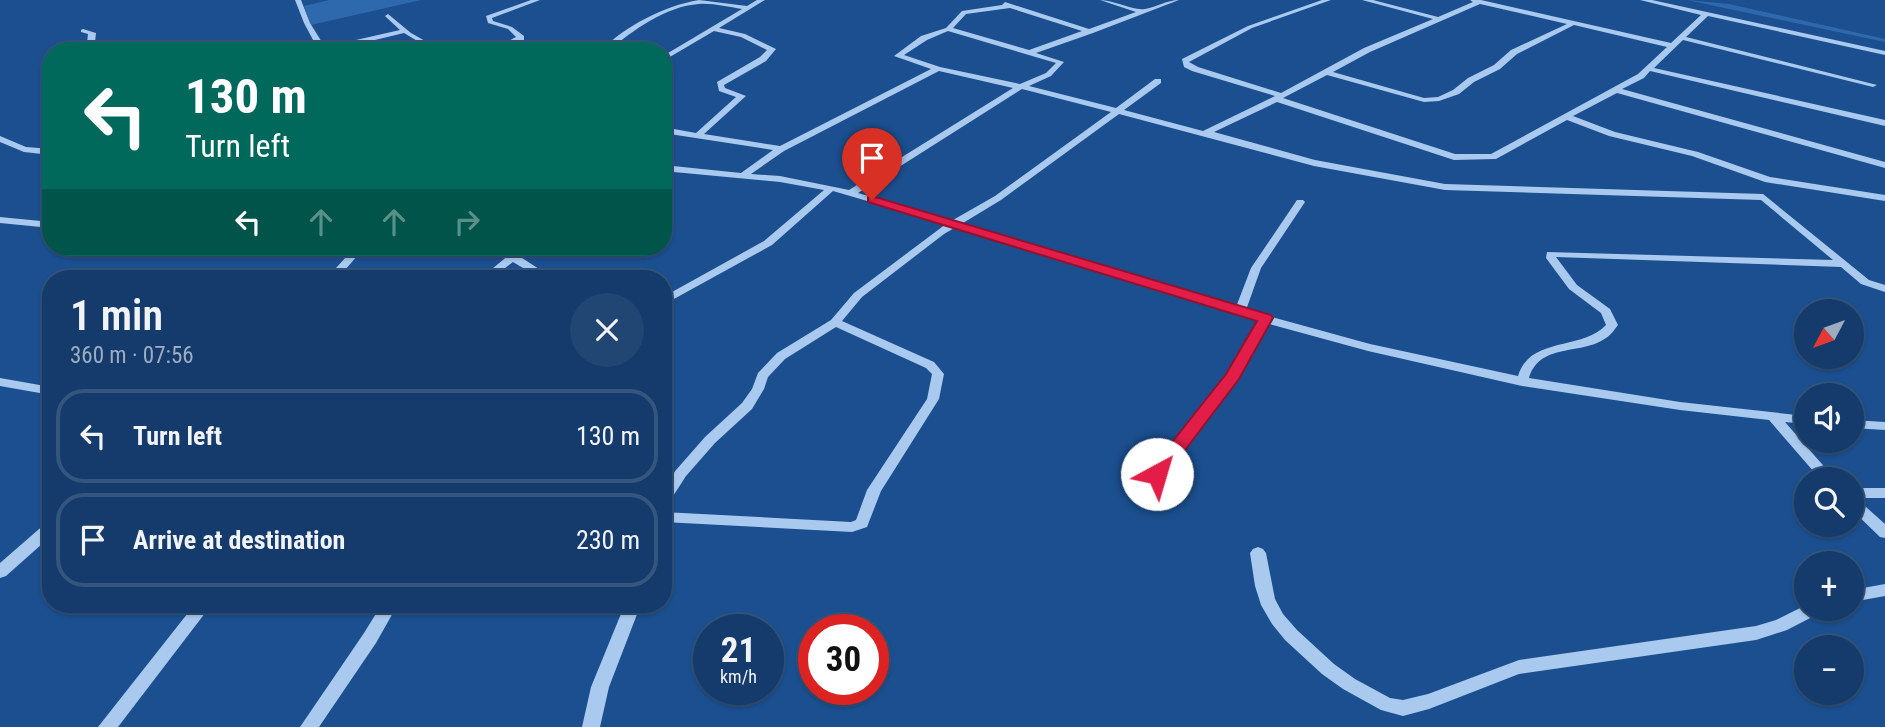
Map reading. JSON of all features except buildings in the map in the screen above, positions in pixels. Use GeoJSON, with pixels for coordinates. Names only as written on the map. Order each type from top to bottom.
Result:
{"type":"FeatureCollection","features":[{"type":"Feature","properties":{"kind":"street"},"geometry":{"type":"LineString","coordinates":[[298,0],[318,42]]}},
{"type":"Feature","properties":{"kind":"street"},"geometry":{"type":"LineString","coordinates":[[512,42],[521,38],[510,29],[491,22],[488,17],[537,0]]}},
{"type":"Feature","properties":{"kind":"street"},"geometry":{"type":"LineString","coordinates":[[672,53],[762,0]]}},
{"type":"Feature","properties":{"kind":"street"},"geometry":{"type":"LineString","coordinates":[[995,0],[1091,32]]}},
{"type":"Feature","properties":{"kind":"street"},"geometry":{"type":"LineString","coordinates":[[1103,0],[1144,12]]}},
{"type":"Feature","properties":{"kind":"street"},"geometry":{"type":"LineString","coordinates":[[1031,52],[1176,0]]}},
{"type":"Feature","properties":{"kind":"street"},"geometry":{"type":"LineString","coordinates":[[1328,0],[1250,27],[1185,61],[1191,68],[1466,159],[1493,157],[1616,90],[1650,68],[1706,14]]}},
{"type":"Feature","properties":{"kind":"street"},"geometry":{"type":"LineString","coordinates":[[1365,0],[1436,18]]}},
{"type":"Feature","properties":{"kind":"street"},"geometry":{"type":"LineString","coordinates":[[1643,0],[1885,53]]}},
{"type":"Feature","properties":{"kind":"street"},"geometry":{"type":"LineString","coordinates":[[616,42],[639,26],[701,1],[748,9]]}},
{"type":"Feature","properties":{"kind":"street"},"geometry":{"type":"LineString","coordinates":[[1207,133],[1328,73],[1367,50],[1475,1],[1673,46]]}},
{"type":"Feature","properties":{"kind":"street"},"geometry":{"type":"LineString","coordinates":[[1010,6],[964,12],[948,29],[924,38],[898,55],[938,69],[1020,87],[1192,132],[1207,133],[1314,163],[1445,187],[1763,197],[1870,285],[1885,289]]}},
{"type":"Feature","properties":{"kind":"street"},"geometry":{"type":"LineString","coordinates":[[388,16],[405,31],[424,42]]}},
{"type":"Feature","properties":{"kind":"street"},"geometry":{"type":"LineString","coordinates":[[1328,73],[1424,100],[1439,99],[1497,67],[1514,52],[1574,23]]}},
{"type":"Feature","properties":{"kind":"street"},"geometry":{"type":"LineString","coordinates":[[698,135],[742,96],[722,89],[720,84],[752,66],[772,49],[743,35],[712,29]]}},
{"type":"Feature","properties":{"kind":"street"},"geometry":{"type":"LineString","coordinates":[[851,193],[1020,87],[1048,75],[1060,62],[948,29]]}},
{"type":"Feature","properties":{"kind":"street"},"geometry":{"type":"LineString","coordinates":[[83,31],[92,33],[91,42]]}},
{"type":"Feature","properties":{"kind":"street"},"geometry":{"type":"LineString","coordinates":[[358,42],[405,31]]}},
{"type":"Feature","properties":{"kind":"street"},"geometry":{"type":"LineString","coordinates":[[1682,38],[1873,85]]}},
{"type":"Feature","properties":{"kind":"street"},"geometry":{"type":"LineString","coordinates":[[1650,68],[1885,123]]}},
{"type":"Feature","properties":{"kind":"street"},"geometry":{"type":"LineString","coordinates":[[743,175],[781,149],[938,69]]}},
{"type":"Feature","properties":{"kind":"street"},"geometry":{"type":"LineString","coordinates":[[672,486],[681,473],[754,397],[769,366],[791,347],[835,322],[858,295],[940,232],[998,198],[1158,81]]}},
{"type":"Feature","properties":{"kind":"street"},"geometry":{"type":"LineString","coordinates":[[1616,90],[1885,165]]}},
{"type":"Feature","properties":{"kind":"street"},"geometry":{"type":"LineString","coordinates":[[1567,117],[1612,134],[1720,162],[1768,180],[1885,198]]}},
{"type":"Feature","properties":{"kind":"street"},"geometry":{"type":"LineString","coordinates":[[672,131],[781,149]]}},
{"type":"Feature","properties":{"kind":"street"},"geometry":{"type":"LineString","coordinates":[[0,139],[24,149],[42,151]]}},
{"type":"Feature","properties":{"kind":"street"},"geometry":{"type":"LineString","coordinates":[[672,169],[743,175],[851,193],[1240,312],[1349,342],[1522,382],[1794,420]]}},
{"type":"Feature","properties":{"kind":"street"},"geometry":{"type":"LineString","coordinates":[[1763,197],[1768,180]]}},
{"type":"Feature","properties":{"kind":"street"},"geometry":{"type":"LineString","coordinates":[[672,294],[768,243],[831,188]]}},
{"type":"Feature","properties":{"kind":"street"},"geometry":{"type":"LineString","coordinates":[[1240,312],[1256,268],[1300,202]]}},
{"type":"Feature","properties":{"kind":"street"},"geometry":{"type":"LineString","coordinates":[[0,220],[42,224]]}},
{"type":"Feature","properties":{"kind":"street"},"geometry":{"type":"LineString","coordinates":[[1522,382],[1523,372],[1536,357],[1554,348],[1586,342],[1610,329],[1612,325],[1606,311],[1573,287],[1550,258],[1551,254],[1844,264]]}},
{"type":"Feature","properties":{"kind":"street"},"geometry":{"type":"LineString","coordinates":[[339,270],[352,256]]}},
{"type":"Feature","properties":{"kind":"street"},"geometry":{"type":"LineString","coordinates":[[496,270],[512,256]]}},
{"type":"Feature","properties":{"kind":"street"},"geometry":{"type":"LineString","coordinates":[[521,256],[534,270]]}},
{"type":"Feature","properties":{"kind":"street"},"geometry":{"type":"LineString","coordinates":[[1157,474],[1233,375],[1266,318]]}},
{"type":"Feature","properties":{"kind":"street"},"geometry":{"type":"LineString","coordinates":[[672,517],[852,527],[862,523],[874,489],[933,399],[938,374],[930,366],[835,322]]}},
{"type":"Feature","properties":{"kind":"street"},"geometry":{"type":"LineString","coordinates":[[0,382],[42,389]]}},
{"type":"Feature","properties":{"kind":"street"},"geometry":{"type":"LineString","coordinates":[[1773,417],[1817,467]]}},
{"type":"Feature","properties":{"kind":"street"},"geometry":{"type":"LineString","coordinates":[[1864,424],[1885,425]]}},
{"type":"Feature","properties":{"kind":"street"},"geometry":{"type":"LineString","coordinates":[[1864,493],[1885,493]]}},
{"type":"Feature","properties":{"kind":"street"},"geometry":{"type":"LineString","coordinates":[[1864,513],[1885,533]]}},
{"type":"Feature","properties":{"kind":"street"},"geometry":{"type":"LineString","coordinates":[[0,572],[42,535]]}},
{"type":"Feature","properties":{"kind":"street"},"geometry":{"type":"LineString","coordinates":[[1258,553],[1269,604],[1282,626],[1306,652],[1366,695],[1387,706],[1405,709],[1466,688],[1491,674],[1519,667],[1756,633],[1794,618]]}},
{"type":"Feature","properties":{"kind":"street"},"geometry":{"type":"LineString","coordinates":[[1864,594],[1885,590]]}},
{"type":"Feature","properties":{"kind":"street"},"geometry":{"type":"LineString","coordinates":[[107,727],[197,613]]}},
{"type":"Feature","properties":{"kind":"street"},"geometry":{"type":"LineString","coordinates":[[309,727],[385,613]]}},
{"type":"Feature","properties":{"kind":"street"},"geometry":{"type":"LineString","coordinates":[[591,727],[600,687],[629,613]]}},
{"type":"Feature","properties":{"kind":"shaded area"},"geometry":{"type":"Polygon","coordinates":[[[329,0],[421,0],[311,25],[304,6],[329,0]]]}},
{"type":"Feature","properties":{"kind":"shaded area"},"geometry":{"type":"Polygon","coordinates":[[[1687,0],[1729,4],[1885,39],[1885,42],[1687,0]]]}},
{"type":"Feature","properties":{"kind":"route"},"geometry":{"type":"LineString","coordinates":[[872,200],[1266,318],[1233,375],[1157,474]]}}]}
